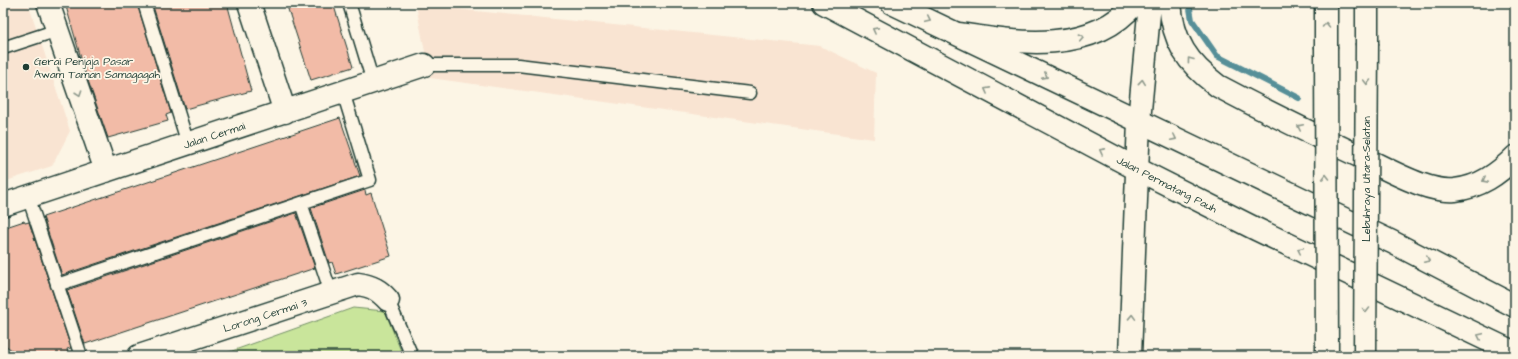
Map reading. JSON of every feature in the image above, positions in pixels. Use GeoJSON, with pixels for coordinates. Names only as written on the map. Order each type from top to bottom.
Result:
{"type":"FeatureCollection","features":[{"type":"Feature","properties":{"kind":"main road"},"geometry":{"type":"LineString","coordinates":[[48,3],[106,171]]}},
{"type":"Feature","properties":{"kind":"main road"},"geometry":{"type":"LineString","coordinates":[[249,3],[285,112]]}},
{"type":"Feature","properties":{"kind":"main road","name":"Jalan Permatang Pauh"},"geometry":{"type":"LineString","coordinates":[[824,3],[1137,169],[1263,232],[1515,353]]}},
{"type":"Feature","properties":{"kind":"main road"},"geometry":{"type":"LineString","coordinates":[[892,3],[1392,242],[1515,306]]}},
{"type":"Feature","properties":{"kind":"main road"},"geometry":{"type":"LineString","coordinates":[[959,34],[1013,42],[1053,41],[1074,38],[1090,35],[1104,29],[1119,19],[1135,3]]}},
{"type":"Feature","properties":{"kind":"main road"},"geometry":{"type":"LineString","coordinates":[[1130,356],[1139,121],[1150,3]]}},
{"type":"Feature","properties":{"kind":"main road"},"geometry":{"type":"LineString","coordinates":[[1170,3],[1171,20],[1175,35],[1183,49],[1191,62],[1218,86],[1310,132],[1420,184],[1437,189],[1454,190],[1470,187],[1502,171],[1515,157]]}},
{"type":"Feature","properties":{"kind":"main road"},"geometry":{"type":"LineString","coordinates":[[1326,3],[1327,356]]}},
{"type":"Feature","properties":{"kind":"main road","name":"Lebuhraya Utara–Selatan"},"geometry":{"type":"LineString","coordinates":[[1366,356],[1367,3]]}},
{"type":"Feature","properties":{"kind":"main road","name":"Jalan Cermai"},"geometry":{"type":"LineString","coordinates":[[3,205],[424,65]]}},
{"type":"Feature","properties":{"kind":"main road","name":"Lorong Cermai 3"},"geometry":{"type":"LineString","coordinates":[[139,356],[358,284],[370,286],[380,291],[388,300]]}},
{"type":"Feature","properties":{"kind":"lane"},"geometry":{"type":"LineString","coordinates":[[144,3],[188,144]]}},
{"type":"Feature","properties":{"kind":"lane"},"geometry":{"type":"LineString","coordinates":[[349,3],[373,82]]}},
{"type":"Feature","properties":{"kind":"lane"},"geometry":{"type":"LineString","coordinates":[[3,48],[58,30]]}},
{"type":"Feature","properties":{"kind":"lane"},"geometry":{"type":"LineString","coordinates":[[424,65],[518,65],[750,93]]}},
{"type":"Feature","properties":{"kind":"lane"},"geometry":{"type":"LineString","coordinates":[[57,285],[370,180],[343,92]]}},
{"type":"Feature","properties":{"kind":"lane"},"geometry":{"type":"LineString","coordinates":[[28,196],[81,356]]}},
{"type":"Feature","properties":{"kind":"lane"},"geometry":{"type":"LineString","coordinates":[[301,203],[331,293]]}},
{"type":"Feature","properties":{"kind":"lane"},"geometry":{"type":"LineString","coordinates":[[388,300],[412,356]]}},
{"type":"Feature","properties":{"kind":"shaded area","name":"Gerai Penjaja Pasar Awam Taman Samagagah"},"geometry":{"type":"Polygon","coordinates":[[[3,3],[28,3],[70,131],[52,166],[3,182],[3,3]]]}},
{"type":"Feature","properties":{"kind":"shaded area"},"geometry":{"type":"Polygon","coordinates":[[[416,5],[820,46],[876,73],[874,139],[430,78],[416,5]]]}},
{"type":"Feature","properties":{"kind":"green space"},"geometry":{"type":"Polygon","coordinates":[[[353,308],[385,311],[403,356],[218,356],[353,308]]]}},
{"type":"Feature","properties":{"kind":"building"},"geometry":{"type":"Polygon","coordinates":[[[65,3],[137,3],[171,113],[166,115],[168,121],[108,138],[85,72],[65,3]]]}},
{"type":"Feature","properties":{"kind":"building"},"geometry":{"type":"Polygon","coordinates":[[[152,3],[227,3],[251,91],[185,109],[152,3]]]}},
{"type":"Feature","properties":{"kind":"building"},"geometry":{"type":"Polygon","coordinates":[[[286,3],[333,3],[353,67],[311,80],[286,3]]]}},
{"type":"Feature","properties":{"kind":"building"},"geometry":{"type":"Polygon","coordinates":[[[340,118],[360,176],[62,275],[43,217],[340,118]]]}},
{"type":"Feature","properties":{"kind":"building"},"geometry":{"type":"Polygon","coordinates":[[[365,190],[366,195],[371,193],[391,256],[336,274],[332,262],[329,263],[311,208],[365,190]]]}},
{"type":"Feature","properties":{"kind":"building"},"geometry":{"type":"Polygon","coordinates":[[[296,213],[315,268],[85,344],[67,290],[296,213]]]}},
{"type":"Feature","properties":{"kind":"building"},"geometry":{"type":"Polygon","coordinates":[[[24,221],[25,223],[29,222],[71,348],[67,349],[69,356],[21,356],[3,344],[3,228],[24,221]]]}},
{"type":"Feature","properties":{"kind":"waterway"},"geometry":{"type":"LineString","coordinates":[[1189,3],[1192,20],[1217,56],[1299,98]]}},
{"type":"Feature","properties":{"kind":"place","name":"Gerai Penjaja Pasar Awam Taman Samagagah"},"geometry":{"type":"Point","coordinates":[26,67]}}]}
